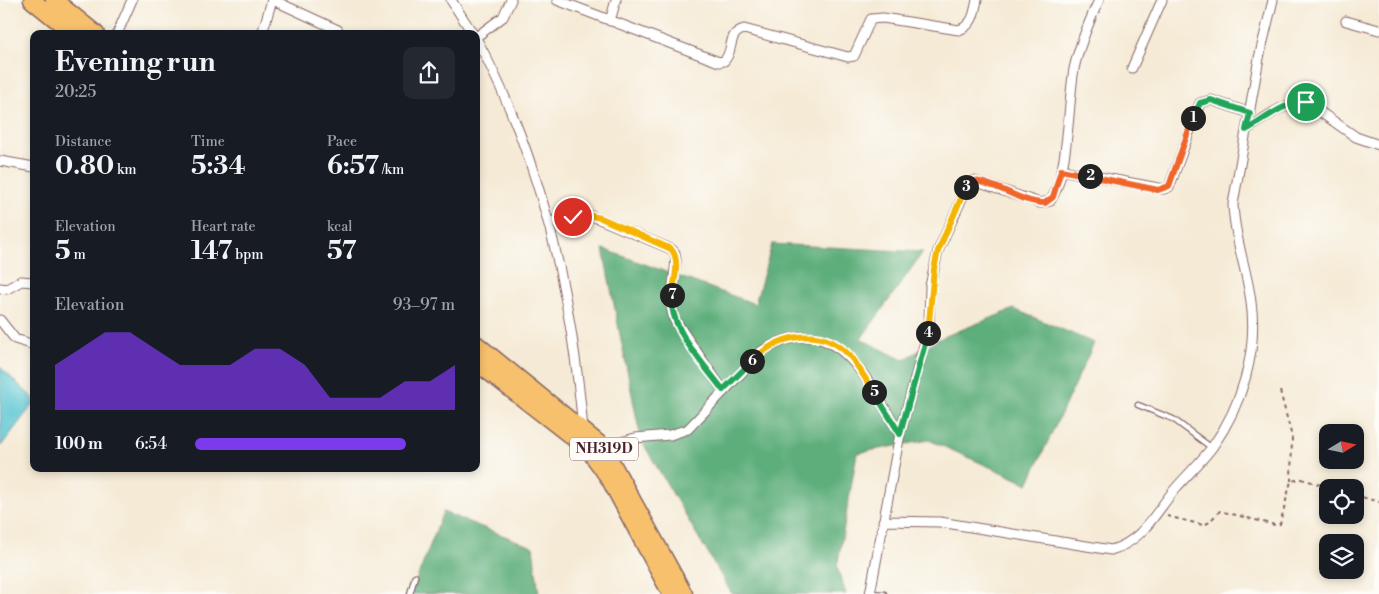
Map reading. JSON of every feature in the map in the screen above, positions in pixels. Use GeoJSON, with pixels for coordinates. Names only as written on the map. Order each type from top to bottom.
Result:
{"type":"FeatureCollection","features":[{"type":"Feature","properties":{"kind":"highway"},"geometry":{"type":"LineString","coordinates":[[32,0],[69,30]]}},
{"type":"Feature","properties":{"kind":"highway"},"geometry":{"type":"LineString","coordinates":[[54,0],[91,30]]}},
{"type":"Feature","properties":{"kind":"highway","name":"NH319D"},"geometry":{"type":"LineString","coordinates":[[480,347],[603,447],[684,594]]}},
{"type":"Feature","properties":{"kind":"highway","name":"NH319D"},"geometry":{"type":"LineString","coordinates":[[480,365],[589,450],[609,478],[671,594]]}},
{"type":"Feature","properties":{"kind":"street"},"geometry":{"type":"LineString","coordinates":[[119,30],[132,0]]}},
{"type":"Feature","properties":{"kind":"street"},"geometry":{"type":"LineString","coordinates":[[263,30],[272,0],[338,30]]}},
{"type":"Feature","properties":{"kind":"street"},"geometry":{"type":"LineString","coordinates":[[451,0],[470,30]]}},
{"type":"Feature","properties":{"kind":"street"},"geometry":{"type":"LineString","coordinates":[[480,35],[503,17],[511,0]]}},
{"type":"Feature","properties":{"kind":"street"},"geometry":{"type":"LineString","coordinates":[[557,0],[719,62],[724,61],[728,57],[732,36],[737,31],[744,29],[848,57],[854,56],[857,52],[871,19],[883,18],[959,30],[968,27],[973,18],[977,0]]}},
{"type":"Feature","properties":{"kind":"street"},"geometry":{"type":"LineString","coordinates":[[610,21],[616,0]]}},
{"type":"Feature","properties":{"kind":"street"},"geometry":{"type":"LineString","coordinates":[[870,594],[900,434],[929,328],[930,286],[936,260],[967,187],[974,181],[1045,203],[1053,197],[1061,170],[1074,70],[1099,0]]}},
{"type":"Feature","properties":{"kind":"street"},"geometry":{"type":"LineString","coordinates":[[1132,68],[1162,0]]}},
{"type":"Feature","properties":{"kind":"street"},"geometry":{"type":"LineString","coordinates":[[883,521],[940,522],[1111,550],[1136,539],[1212,448],[1226,427],[1242,390],[1253,340],[1251,300],[1233,221],[1233,204],[1259,58],[1273,0]]}},
{"type":"Feature","properties":{"kind":"street"},"geometry":{"type":"LineString","coordinates":[[1346,21],[1379,30]]}},
{"type":"Feature","properties":{"kind":"street"},"geometry":{"type":"LineString","coordinates":[[480,46],[514,115],[549,222],[569,308],[583,429]]}},
{"type":"Feature","properties":{"kind":"street"},"geometry":{"type":"LineString","coordinates":[[1061,170],[1164,189],[1171,182],[1200,103],[1211,100],[1250,113]]}},
{"type":"Feature","properties":{"kind":"street"},"geometry":{"type":"LineString","coordinates":[[1246,130],[1288,105],[1306,102],[1356,137],[1379,145]]}},
{"type":"Feature","properties":{"kind":"street"},"geometry":{"type":"LineString","coordinates":[[0,161],[30,166]]}},
{"type":"Feature","properties":{"kind":"street"},"geometry":{"type":"LineString","coordinates":[[549,222],[573,217],[592,216],[671,249],[675,253],[676,260],[671,304],[674,319],[678,328],[723,390]]}},
{"type":"Feature","properties":{"kind":"street"},"geometry":{"type":"LineString","coordinates":[[0,288],[7,289],[21,281],[30,282]]}},
{"type":"Feature","properties":{"kind":"street"},"geometry":{"type":"LineString","coordinates":[[0,320],[15,339],[30,344]]}},
{"type":"Feature","properties":{"kind":"street"},"geometry":{"type":"LineString","coordinates":[[603,447],[635,438],[681,433],[688,429],[762,351],[778,341],[806,337],[822,339],[836,345],[849,354],[900,434]]}},
{"type":"Feature","properties":{"kind":"street"},"geometry":{"type":"LineString","coordinates":[[480,374],[493,375]]}},
{"type":"Feature","properties":{"kind":"lane"},"geometry":{"type":"LineString","coordinates":[[1138,405],[1173,418],[1212,448]]}},
{"type":"Feature","properties":{"kind":"lane"},"geometry":{"type":"LineString","coordinates":[[410,594],[414,576]]}},
{"type":"Feature","properties":{"kind":"lane"},"geometry":{"type":"LineString","coordinates":[[870,594],[884,594]]}},
{"type":"Feature","properties":{"kind":"path"},"geometry":{"type":"LineString","coordinates":[[1157,513],[1203,525],[1208,524],[1220,511],[1275,526],[1280,524],[1291,481],[1292,437],[1280,391]]}},
{"type":"Feature","properties":{"kind":"path"},"geometry":{"type":"LineString","coordinates":[[1291,481],[1302,479],[1319,484]]}},
{"type":"Feature","properties":{"kind":"path"},"geometry":{"type":"LineString","coordinates":[[1364,498],[1379,502]]}},
{"type":"Feature","properties":{"kind":"green space"},"geometry":{"type":"Polygon","coordinates":[[[772,244],[923,252],[861,339],[903,360],[943,337],[1014,309],[1094,343],[1028,484],[929,440],[857,453],[837,567],[846,594],[732,594],[641,440],[603,249],[755,304],[772,244]]]}},
{"type":"Feature","properties":{"kind":"green space"},"geometry":{"type":"Polygon","coordinates":[[[443,512],[533,547],[539,594],[411,594],[443,512]]]}},
{"type":"Feature","properties":{"kind":"water"},"geometry":{"type":"Polygon","coordinates":[[[0,367],[30,395],[30,408],[1,446],[0,367]]]}},
{"type":"Feature","properties":{"kind":"route"},"geometry":{"type":"LineString","coordinates":[[573,217],[592,216],[601,218],[671,249],[675,253],[676,267],[671,304],[674,319],[678,328],[723,390],[762,351],[778,341],[806,337],[822,339],[836,345],[849,354],[900,434],[929,328],[930,286],[938,251],[969,183],[979,181],[1040,203],[1050,201],[1053,197],[1061,170],[1158,190],[1164,189],[1171,182],[1196,109],[1200,103],[1205,100],[1211,100],[1250,113],[1246,130],[1288,105],[1306,102]]}}]}
